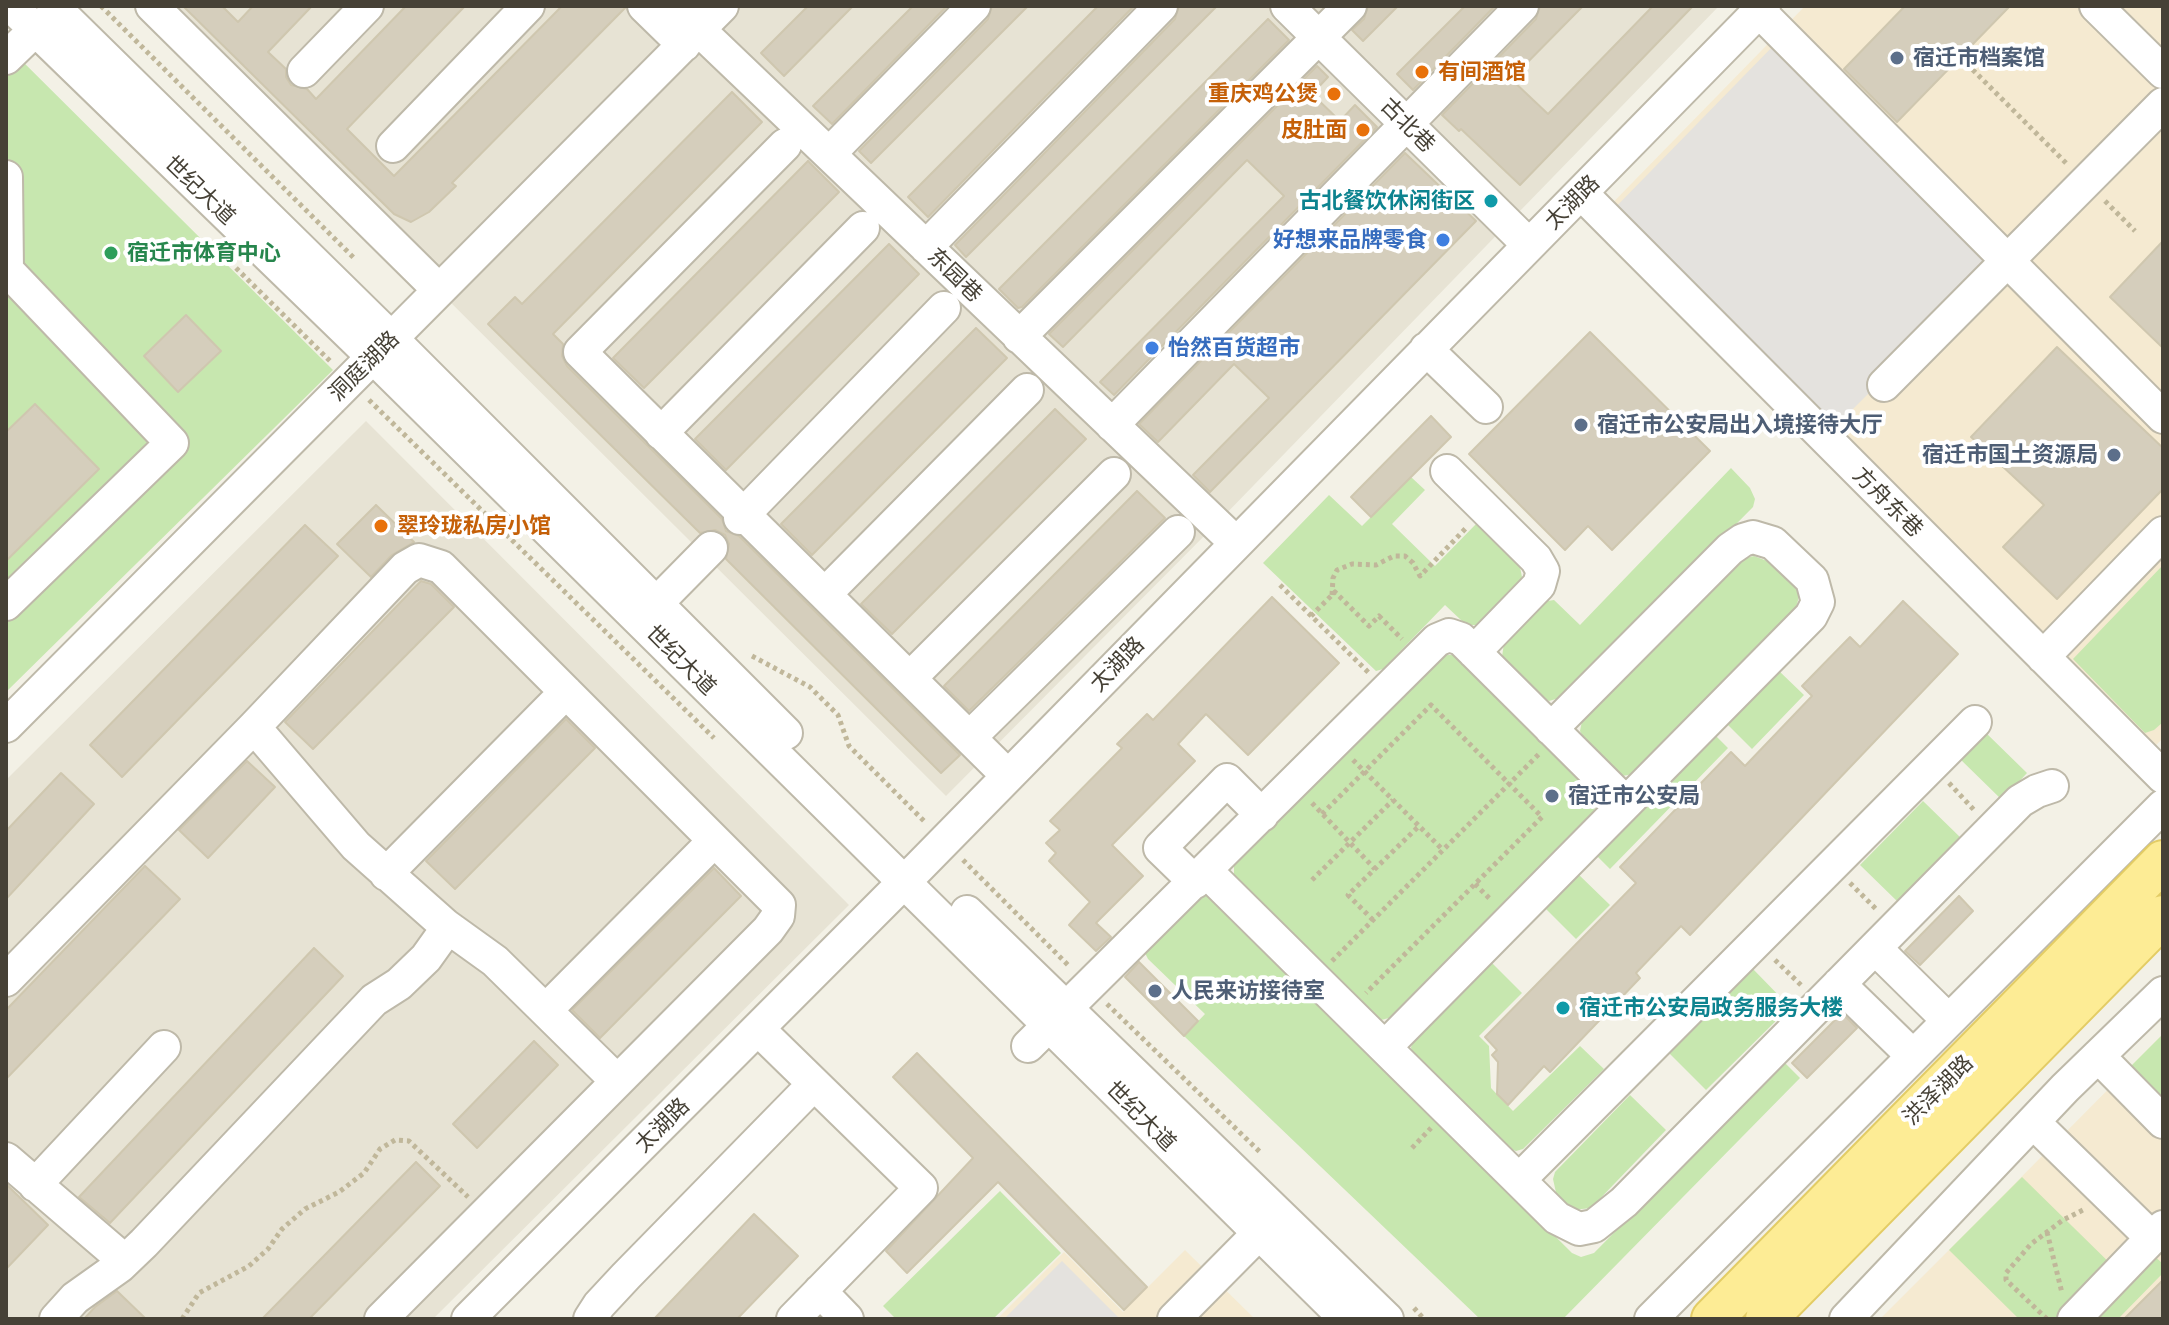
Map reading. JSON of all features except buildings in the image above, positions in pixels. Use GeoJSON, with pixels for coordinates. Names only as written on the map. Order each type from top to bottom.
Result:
{"type":"FeatureCollection","features":[{"type":"Feature","properties":{"kind":"main road","name":"洪泽湖路"},"geometry":{"type":"LineString","coordinates":[[1712,1319],[2163,861]]}},
{"type":"Feature","properties":{"kind":"main road","name":"洪泽湖路"},"geometry":{"type":"LineString","coordinates":[[1766,1319],[2163,916]]}},
{"type":"Feature","properties":{"kind":"main road"},"geometry":{"type":"LineString","coordinates":[[1686,1319],[1841,1164],[1873,1155]]}},
{"type":"Feature","properties":{"kind":"street","name":"世纪大道"},"geometry":{"type":"LineString","coordinates":[[11,6],[44,18],[382,348],[912,874],[1048,1027],[1268,1224],[1395,1308]]}},
{"type":"Feature","properties":{"kind":"street"},"geometry":{"type":"LineString","coordinates":[[152,6],[439,290]]}},
{"type":"Feature","properties":{"kind":"street"},"geometry":{"type":"LineString","coordinates":[[304,71],[367,6]]}},
{"type":"Feature","properties":{"kind":"street"},"geometry":{"type":"LineString","coordinates":[[393,146],[528,6]]}},
{"type":"Feature","properties":{"kind":"street"},"geometry":{"type":"LineString","coordinates":[[644,6],[691,37]]}},
{"type":"Feature","properties":{"kind":"street","name":"东园巷"},"geometry":{"type":"LineString","coordinates":[[674,6],[691,37],[829,154],[1236,543]]}},
{"type":"Feature","properties":{"kind":"street","name":"洞庭湖路"},"geometry":{"type":"LineString","coordinates":[[6,726],[722,6]]}},
{"type":"Feature","properties":{"kind":"street"},"geometry":{"type":"LineString","coordinates":[[829,154],[974,6]]}},
{"type":"Feature","properties":{"kind":"street"},"geometry":{"type":"LineString","coordinates":[[926,247],[1161,6]]}},
{"type":"Feature","properties":{"kind":"street","name":"古北巷"},"geometry":{"type":"LineString","coordinates":[[1287,6],[1529,245]]}},
{"type":"Feature","properties":{"kind":"street"},"geometry":{"type":"LineString","coordinates":[[1019,337],[1350,6]]}},
{"type":"Feature","properties":{"kind":"street"},"geometry":{"type":"LineString","coordinates":[[1112,425],[1522,6]]}},
{"type":"Feature","properties":{"kind":"street"},"geometry":{"type":"LineString","coordinates":[[2096,6],[2163,72]]}},
{"type":"Feature","properties":{"kind":"street"},"geometry":{"type":"LineString","coordinates":[[1761,9],[2006,262],[2163,417]]}},
{"type":"Feature","properties":{"kind":"street","name":"太湖路"},"geometry":{"type":"LineString","coordinates":[[468,1319],[912,874],[1761,9]]}},
{"type":"Feature","properties":{"kind":"street"},"geometry":{"type":"LineString","coordinates":[[6,58],[44,18]]}},
{"type":"Feature","properties":{"kind":"street"},"geometry":{"type":"LineString","coordinates":[[1884,385],[2163,104]]}},
{"type":"Feature","properties":{"kind":"street"},"geometry":{"type":"LineString","coordinates":[[785,145],[580,352],[742,516],[1008,776]]}},
{"type":"Feature","properties":{"kind":"street"},"geometry":{"type":"LineString","coordinates":[[6,177],[7,271],[172,443],[6,604]]}},
{"type":"Feature","properties":{"kind":"street","name":"方舟东巷"},"geometry":{"type":"LineString","coordinates":[[1581,193],[2163,777]]}},
{"type":"Feature","properties":{"kind":"street"},"geometry":{"type":"LineString","coordinates":[[661,433],[863,228]]}},
{"type":"Feature","properties":{"kind":"street"},"geometry":{"type":"LineString","coordinates":[[742,516],[944,308]]}},
{"type":"Feature","properties":{"kind":"street"},"geometry":{"type":"LineString","coordinates":[[1426,349],[1486,407]]}},
{"type":"Feature","properties":{"kind":"street"},"geometry":{"type":"LineString","coordinates":[[825,594],[1027,390]]}},
{"type":"Feature","properties":{"kind":"street"},"geometry":{"type":"LineString","coordinates":[[1447,471],[1536,559],[1541,565],[1543,578],[1474,652]]}},
{"type":"Feature","properties":{"kind":"street"},"geometry":{"type":"LineString","coordinates":[[910,678],[1114,474]]}},
{"type":"Feature","properties":{"kind":"street"},"geometry":{"type":"LineString","coordinates":[[970,737],[1178,532]]}},
{"type":"Feature","properties":{"kind":"street"},"geometry":{"type":"LineString","coordinates":[[2043,657],[2163,533]]}},
{"type":"Feature","properties":{"kind":"street"},"geometry":{"type":"LineString","coordinates":[[1385,1047],[1811,616],[1818,595],[1806,572],[1781,548],[1766,539],[1753,537],[1743,540],[1730,549],[1554,732]]}},
{"type":"Feature","properties":{"kind":"street"},"geometry":{"type":"LineString","coordinates":[[648,612],[711,548]]}},
{"type":"Feature","properties":{"kind":"street"},"geometry":{"type":"LineString","coordinates":[[6,980],[405,568],[419,560],[441,567],[779,905],[778,916],[768,930],[381,1319]]}},
{"type":"Feature","properties":{"kind":"street"},"geometry":{"type":"LineString","coordinates":[[1048,1027],[1437,640],[1449,635],[1461,639],[1626,803]]}},
{"type":"Feature","properties":{"kind":"street"},"geometry":{"type":"LineString","coordinates":[[386,874],[566,692]]}},
{"type":"Feature","properties":{"kind":"street"},"geometry":{"type":"LineString","coordinates":[[1519,1180],[1975,722]]}},
{"type":"Feature","properties":{"kind":"street"},"geometry":{"type":"LineString","coordinates":[[254,727],[356,846],[445,925],[495,961],[617,1081]]}},
{"type":"Feature","properties":{"kind":"street"},"geometry":{"type":"LineString","coordinates":[[1262,815],[1227,780],[1160,848],[1200,877],[1315,978],[1557,1218],[1579,1229],[1594,1226],[1624,1202],[1993,828],[2029,795],[2052,786]]}},
{"type":"Feature","properties":{"kind":"street"},"geometry":{"type":"LineString","coordinates":[[1651,1319],[2163,806]]}},
{"type":"Feature","properties":{"kind":"street"},"geometry":{"type":"LineString","coordinates":[[546,1010],[714,841]]}},
{"type":"Feature","properties":{"kind":"street"},"geometry":{"type":"LineString","coordinates":[[56,1319],[75,1298],[125,1261],[374,1000],[399,984],[426,958],[441,937],[445,925]]}},
{"type":"Feature","properties":{"kind":"street"},"geometry":{"type":"LineString","coordinates":[[1885,938],[1948,1020]]}},
{"type":"Feature","properties":{"kind":"street"},"geometry":{"type":"LineString","coordinates":[[1846,1319],[2033,1122],[2163,993]]}},
{"type":"Feature","properties":{"kind":"street"},"geometry":{"type":"LineString","coordinates":[[1830,994],[1913,1056]]}},
{"type":"Feature","properties":{"kind":"street"},"geometry":{"type":"LineString","coordinates":[[758,1029],[921,1188],[793,1319]]}},
{"type":"Feature","properties":{"kind":"street"},"geometry":{"type":"LineString","coordinates":[[125,1261],[15,1170],[164,1047]]}},
{"type":"Feature","properties":{"kind":"street"},"geometry":{"type":"LineString","coordinates":[[2098,1056],[2163,1122]]}},
{"type":"Feature","properties":{"kind":"street"},"geometry":{"type":"LineString","coordinates":[[590,1319],[617,1286],[814,1084]]}},
{"type":"Feature","properties":{"kind":"street"},"geometry":{"type":"LineString","coordinates":[[2033,1122],[2108,1196],[2158,1233],[2070,1311]]}},
{"type":"Feature","properties":{"kind":"street","name":"世纪大道"},"geometry":{"type":"LineString","coordinates":[[1268,1224],[1346,1319]]}},
{"type":"Feature","properties":{"kind":"street"},"geometry":{"type":"LineString","coordinates":[[1174,1319],[1268,1224]]}},
{"type":"Feature","properties":{"kind":"street"},"geometry":{"type":"LineString","coordinates":[[820,1291],[847,1319]]}},
{"type":"Feature","properties":{"kind":"path"},"geometry":{"type":"LineString","coordinates":[[101,6],[357,261]]}},
{"type":"Feature","properties":{"kind":"path"},"geometry":{"type":"LineString","coordinates":[[1967,64],[2135,231]]}},
{"type":"Feature","properties":{"kind":"path"},"geometry":{"type":"LineString","coordinates":[[1332,595],[1337,570],[1352,564],[1376,565],[1394,556],[1405,556],[1420,576],[1485,508]]}},
{"type":"Feature","properties":{"kind":"path"},"geometry":{"type":"LineString","coordinates":[[1280,585],[1387,690]]}},
{"type":"Feature","properties":{"kind":"path"},"geometry":{"type":"LineString","coordinates":[[1311,616],[1335,592],[1369,626],[1379,616],[1420,657]]}},
{"type":"Feature","properties":{"kind":"path"},"geometry":{"type":"LineString","coordinates":[[742,646],[753,657],[810,687],[829,705],[838,715],[849,746],[1268,1160]]}},
{"type":"Feature","properties":{"kind":"path"},"geometry":{"type":"LineString","coordinates":[[1322,814],[1431,705],[1542,817],[1348,1011]]}},
{"type":"Feature","properties":{"kind":"path"},"geometry":{"type":"LineString","coordinates":[[1315,978],[1509,784],[1554,732]]}},
{"type":"Feature","properties":{"kind":"path"},"geometry":{"type":"LineString","coordinates":[[1335,742],[1443,850]]}},
{"type":"Feature","properties":{"kind":"path"},"geometry":{"type":"LineString","coordinates":[[1932,766],[1993,828]]}},
{"type":"Feature","properties":{"kind":"path"},"geometry":{"type":"LineString","coordinates":[[1293,784],[1375,869]]}},
{"type":"Feature","properties":{"kind":"path"},"geometry":{"type":"LineString","coordinates":[[1312,880],[1393,800]]}},
{"type":"Feature","properties":{"kind":"path"},"geometry":{"type":"LineString","coordinates":[[1373,920],[1348,895],[1419,826]]}},
{"type":"Feature","properties":{"kind":"path"},"geometry":{"type":"LineString","coordinates":[[1832,865],[1885,938]]}},
{"type":"Feature","properties":{"kind":"path"},"geometry":{"type":"LineString","coordinates":[[1756,942],[1830,994]]}},
{"type":"Feature","properties":{"kind":"path"},"geometry":{"type":"LineString","coordinates":[[182,1319],[199,1293],[249,1266],[305,1209],[339,1192],[364,1173],[380,1149],[395,1140],[409,1141],[485,1214]]}},
{"type":"Feature","properties":{"kind":"path"},"geometry":{"type":"LineString","coordinates":[[2047,1319],[2006,1280],[2006,1273],[2031,1244],[2108,1196]]}},
{"type":"Feature","properties":{"kind":"path"},"geometry":{"type":"LineString","coordinates":[[2047,1232],[2070,1311]]}},
{"type":"Feature","properties":{"kind":"path"},"geometry":{"type":"LineString","coordinates":[[1395,1308],[1424,1319]]}},
{"type":"Feature","properties":{"kind":"shaded area"},"geometry":{"type":"Polygon","coordinates":[[[153,6],[1719,6],[1220,520],[946,796],[153,6]]]}},
{"type":"Feature","properties":{"kind":"shaded area"},"geometry":{"type":"Polygon","coordinates":[[[1805,6],[2163,6],[2163,738],[2133,769],[1591,225],[1805,6]]]}},
{"type":"Feature","properties":{"kind":"shaded area"},"geometry":{"type":"Polygon","coordinates":[[[1780,39],[2000,262],[1827,435],[1608,215],[1780,39]]]}},
{"type":"Feature","properties":{"kind":"shaded area"},"geometry":{"type":"Polygon","coordinates":[[[366,421],[849,905],[433,1319],[6,1319],[6,780],[366,421]]]}},
{"type":"Feature","properties":{"kind":"shaded area"},"geometry":{"type":"Polygon","coordinates":[[[2163,1034],[2163,1319],[1880,1319],[1949,1250],[2163,1034]]]}},
{"type":"Feature","properties":{"kind":"shaded area"},"geometry":{"type":"Polygon","coordinates":[[[1185,1250],[1255,1319],[997,1319],[1064,1252],[1123,1312],[1185,1250]]]}},
{"type":"Feature","properties":{"kind":"shaded area"},"geometry":{"type":"Polygon","coordinates":[[[1062,1261],[1120,1319],[1004,1319],[1062,1261]]]}},
{"type":"Feature","properties":{"kind":"green space","name":"宿迁市体育中心"},"geometry":{"type":"Polygon","coordinates":[[[6,45],[333,370],[6,692],[6,45]]]}},
{"type":"Feature","properties":{"kind":"green space"},"geometry":{"type":"Polygon","coordinates":[[[1731,468],[1750,488],[1755,499],[1753,507],[1566,696],[1549,701],[1538,694],[1502,657],[1504,643],[1548,601],[1554,600],[1580,625],[1731,468]]]}},
{"type":"Feature","properties":{"kind":"green space"},"geometry":{"type":"Polygon","coordinates":[[[1411,477],[1425,490],[1392,524],[1435,566],[1476,524],[1520,567],[1522,577],[1519,585],[1484,623],[1469,625],[1445,605],[1383,669],[1376,671],[1263,563],[1329,495],[1362,526],[1411,477]]]}},
{"type":"Feature","properties":{"kind":"green space"},"geometry":{"type":"Polygon","coordinates":[[[1754,556],[1775,564],[1796,586],[1799,596],[1795,613],[1634,774],[1617,774],[1587,745],[1580,731],[1587,713],[1746,558],[1754,556]]]}},
{"type":"Feature","properties":{"kind":"green space"},"geometry":{"type":"Polygon","coordinates":[[[2163,565],[2163,722],[2145,733],[2073,659],[2163,565]]]}},
{"type":"Feature","properties":{"kind":"green space"},"geometry":{"type":"Polygon","coordinates":[[[1455,655],[1597,792],[1598,802],[1589,820],[1389,1018],[1381,1020],[1372,1015],[1234,876],[1234,866],[1250,840],[1439,656],[1455,655]]]}},
{"type":"Feature","properties":{"kind":"green space"},"geometry":{"type":"Polygon","coordinates":[[[1778,670],[1804,695],[1752,749],[1726,723],[1778,670]]]}},
{"type":"Feature","properties":{"kind":"green space"},"geometry":{"type":"Polygon","coordinates":[[[1984,731],[2027,773],[2002,800],[1959,758],[1984,731]]]}},
{"type":"Feature","properties":{"kind":"green space"},"geometry":{"type":"Polygon","coordinates":[[[1714,734],[1728,748],[1610,869],[1596,855],[1714,734]]]}},
{"type":"Feature","properties":{"kind":"green space"},"geometry":{"type":"Polygon","coordinates":[[[1923,801],[1962,839],[1899,903],[1860,865],[1923,801]]]}},
{"type":"Feature","properties":{"kind":"green space"},"geometry":{"type":"Polygon","coordinates":[[[1576,872],[1610,905],[1576,939],[1543,906],[1576,872]]]}},
{"type":"Feature","properties":{"kind":"green space"},"geometry":{"type":"Polygon","coordinates":[[[1199,895],[1212,895],[1572,1253],[1581,1257],[1594,1253],[1783,1061],[1800,1078],[1563,1319],[1480,1319],[1184,1036],[1205,1014],[1148,959],[1144,951],[1199,895]]]}},
{"type":"Feature","properties":{"kind":"green space"},"geometry":{"type":"Polygon","coordinates":[[[1490,961],[1522,993],[1479,1036],[1489,1046],[1491,1088],[1513,1111],[1580,1046],[1604,1069],[1523,1149],[1516,1151],[1506,1147],[1412,1054],[1411,1047],[1418,1034],[1490,961]]]}},
{"type":"Feature","properties":{"kind":"green space"},"geometry":{"type":"Polygon","coordinates":[[[1753,969],[1790,1007],[1706,1090],[1669,1053],[1753,969]]]}},
{"type":"Feature","properties":{"kind":"green space"},"geometry":{"type":"Polygon","coordinates":[[[2163,1034],[2163,1110],[2125,1072],[2163,1034]]]}},
{"type":"Feature","properties":{"kind":"green space"},"geometry":{"type":"Polygon","coordinates":[[[1630,1095],[1666,1130],[1591,1208],[1573,1210],[1557,1197],[1553,1179],[1555,1172],[1630,1095]]]}},
{"type":"Feature","properties":{"kind":"green space"},"geometry":{"type":"Polygon","coordinates":[[[2022,1177],[2123,1276],[2149,1251],[2163,1264],[2163,1273],[2118,1319],[2019,1319],[1949,1250],[2022,1177]]]}},
{"type":"Feature","properties":{"kind":"green space"},"geometry":{"type":"Polygon","coordinates":[[[1000,1191],[1061,1253],[993,1319],[896,1319],[883,1306],[1000,1191]]]}},
{"type":"Feature","properties":{"kind":"place","name":"宿迁市档案馆"},"geometry":{"type":"Point","coordinates":[1897,58]}},
{"type":"Feature","properties":{"kind":"place","name":"有间酒馆"},"geometry":{"type":"Point","coordinates":[1422,72]}},
{"type":"Feature","properties":{"kind":"place","name":"重庆鸡公煲"},"geometry":{"type":"Point","coordinates":[1334,94]}},
{"type":"Feature","properties":{"kind":"place","name":"皮肚面"},"geometry":{"type":"Point","coordinates":[1363,130]}},
{"type":"Feature","properties":{"kind":"place","name":"古北餐饮休闲街区"},"geometry":{"type":"Point","coordinates":[1491,201]}},
{"type":"Feature","properties":{"kind":"place","name":"好想来品牌零食"},"geometry":{"type":"Point","coordinates":[1443,240]}},
{"type":"Feature","properties":{"kind":"place","name":"宿迁市体育中心"},"geometry":{"type":"Point","coordinates":[111,253]}},
{"type":"Feature","properties":{"kind":"place","name":"怡然百货超市"},"geometry":{"type":"Point","coordinates":[1152,348]}},
{"type":"Feature","properties":{"kind":"place","name":"宿迁市公安局出入境接待大厅"},"geometry":{"type":"Point","coordinates":[1581,425]}},
{"type":"Feature","properties":{"kind":"place","name":"宿迁市国土资源局"},"geometry":{"type":"Point","coordinates":[2114,455]}},
{"type":"Feature","properties":{"kind":"place","name":"翠玲珑私房小馆"},"geometry":{"type":"Point","coordinates":[381,526]}},
{"type":"Feature","properties":{"kind":"place","name":"宿迁市公安局"},"geometry":{"type":"Point","coordinates":[1552,796]}},
{"type":"Feature","properties":{"kind":"place","name":"人民来访接待室"},"geometry":{"type":"Point","coordinates":[1155,991]}},
{"type":"Feature","properties":{"kind":"place","name":"宿迁市公安局政务服务大楼"},"geometry":{"type":"Point","coordinates":[1563,1008]}}]}
